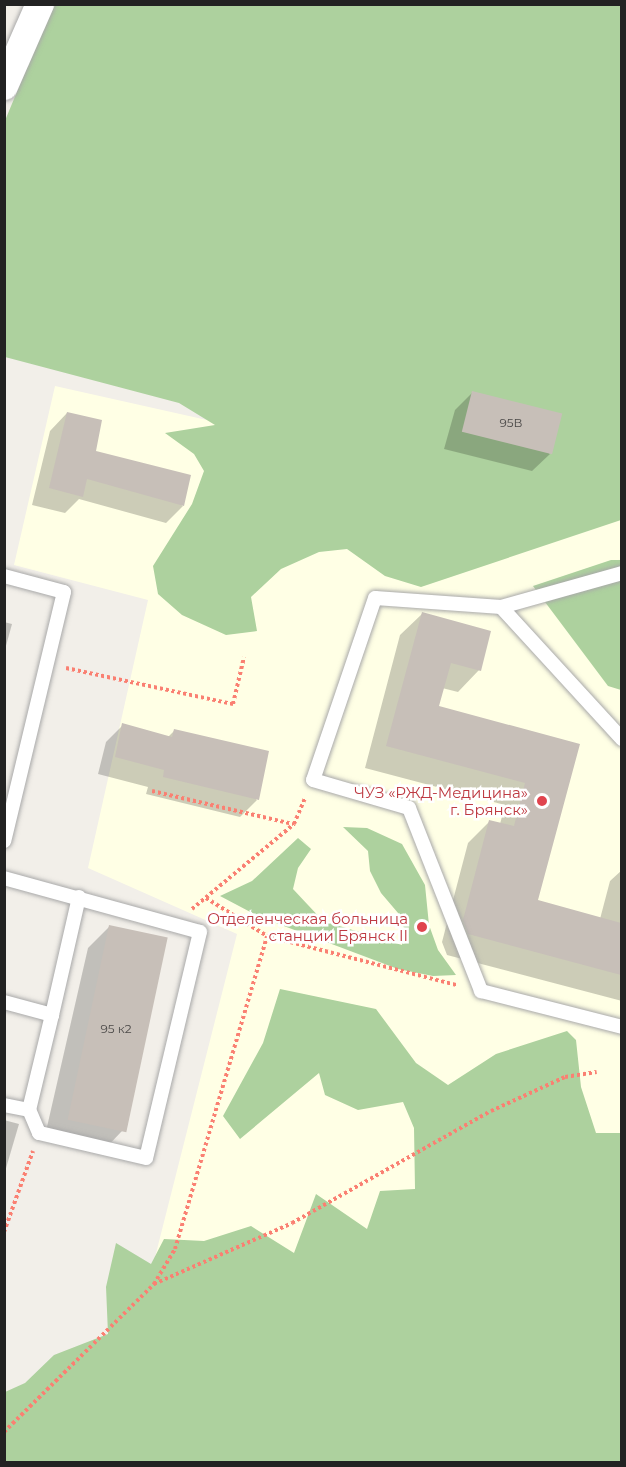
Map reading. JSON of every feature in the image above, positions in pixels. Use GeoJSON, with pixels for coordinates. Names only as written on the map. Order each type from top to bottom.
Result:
{"type":"FeatureCollection","features":[{"type":"Feature","properties":{"kind":"street"},"geometry":{"type":"LineString","coordinates":[[4,86],[40,4]]}},
{"type":"Feature","properties":{"kind":"lane"},"geometry":{"type":"LineString","coordinates":[[621,573],[501,607],[375,598],[313,780],[409,808],[482,991],[621,1027]]}},
{"type":"Feature","properties":{"kind":"lane"},"geometry":{"type":"LineString","coordinates":[[4,576],[64,592],[4,841]]}},
{"type":"Feature","properties":{"kind":"lane"},"geometry":{"type":"LineString","coordinates":[[501,607],[621,739]]}},
{"type":"Feature","properties":{"kind":"lane"},"geometry":{"type":"LineString","coordinates":[[4,878],[80,897],[200,932],[146,1158],[39,1133],[29,1110],[80,897]]}},
{"type":"Feature","properties":{"kind":"lane"},"geometry":{"type":"LineString","coordinates":[[4,1002],[52,1015]]}},
{"type":"Feature","properties":{"kind":"lane"},"geometry":{"type":"LineString","coordinates":[[4,1105],[29,1110]]}},
{"type":"Feature","properties":{"kind":"path"},"geometry":{"type":"LineString","coordinates":[[47,663],[233,704],[243,657]]}},
{"type":"Feature","properties":{"kind":"path"},"geometry":{"type":"LineString","coordinates":[[313,780],[294,824],[206,898],[267,936],[482,991]]}},
{"type":"Feature","properties":{"kind":"path"},"geometry":{"type":"LineString","coordinates":[[152,791],[294,824]]}},
{"type":"Feature","properties":{"kind":"path"},"geometry":{"type":"LineString","coordinates":[[4,1431],[154,1284],[176,1249],[267,936]]}},
{"type":"Feature","properties":{"kind":"path"},"geometry":{"type":"LineString","coordinates":[[154,1284],[292,1223],[491,1111],[565,1077],[597,1072]]}},
{"type":"Feature","properties":{"kind":"path"},"geometry":{"type":"LineString","coordinates":[[4,1232],[39,1133]]}},
{"type":"Feature","properties":{"kind":"shaded area","name":"Отделенческая больница станции Брянск II"},"geometry":{"type":"Polygon","coordinates":[[[55,386],[310,443],[621,501],[621,1462],[150,1277],[237,934],[88,868],[148,600],[14,565],[55,386]]]}},
{"type":"Feature","properties":{"kind":"green space"},"geometry":{"type":"Polygon","coordinates":[[[53,5],[621,5],[621,520],[421,587],[385,576],[347,549],[319,552],[281,569],[251,597],[257,631],[226,635],[182,615],[158,594],[153,566],[192,504],[204,471],[194,454],[165,433],[215,425],[179,403],[5,357],[4,123],[53,5]]]}},
{"type":"Feature","properties":{"kind":"green space"},"geometry":{"type":"Polygon","coordinates":[[[611,560],[621,560],[621,690],[608,686],[533,586],[611,560]]]}},
{"type":"Feature","properties":{"kind":"green space"},"geometry":{"type":"Polygon","coordinates":[[[343,827],[367,828],[402,844],[425,885],[429,925],[438,950],[456,975],[433,976],[398,969],[260,917],[220,896],[252,881],[298,838],[311,849],[298,868],[293,889],[323,921],[402,945],[404,920],[381,893],[370,871],[368,851],[343,827]]]}},
{"type":"Feature","properties":{"kind":"green space"},"geometry":{"type":"Polygon","coordinates":[[[280,989],[376,1009],[416,1063],[448,1085],[496,1054],[567,1031],[576,1040],[581,1087],[596,1133],[621,1133],[621,1462],[5,1462],[5,1392],[25,1383],[54,1355],[108,1334],[106,1287],[116,1243],[151,1264],[164,1239],[204,1241],[251,1226],[294,1253],[316,1194],[367,1229],[380,1191],[415,1189],[414,1128],[403,1102],[358,1110],[325,1095],[319,1073],[240,1139],[223,1116],[263,1043],[280,989]]]}},
{"type":"Feature","properties":{"kind":"building"},"geometry":{"type":"Polygon","coordinates":[[[472,391],[562,413],[552,454],[462,432],[472,391]]]}},
{"type":"Feature","properties":{"kind":"building"},"geometry":{"type":"Polygon","coordinates":[[[67,412],[102,420],[96,451],[191,475],[184,506],[87,479],[83,497],[49,488],[67,412]]]}},
{"type":"Feature","properties":{"kind":"building","name":"ЧУЗ «РЖД-Медицина» г. Брянск»"},"geometry":{"type":"Polygon","coordinates":[[[422,612],[491,631],[481,671],[451,663],[439,706],[580,744],[538,900],[621,923],[621,975],[468,934],[463,920],[489,820],[514,826],[525,783],[386,746],[422,612]]]}},
{"type":"Feature","properties":{"kind":"building"},"geometry":{"type":"Polygon","coordinates":[[[122,723],[172,737],[174,729],[269,751],[259,800],[163,777],[164,770],[115,757],[122,723]]]}},
{"type":"Feature","properties":{"kind":"building"},"geometry":{"type":"Polygon","coordinates":[[[109,925],[168,937],[126,1132],[68,1120],[109,925]]]}},
{"type":"Feature","properties":{"kind":"place","name":"ЧУЗ «РЖД-Медицина» г. Брянск»"},"geometry":{"type":"Point","coordinates":[542,801]}},
{"type":"Feature","properties":{"kind":"place","name":"Отделенческая больница станции Брянск II"},"geometry":{"type":"Point","coordinates":[422,927]}}]}
